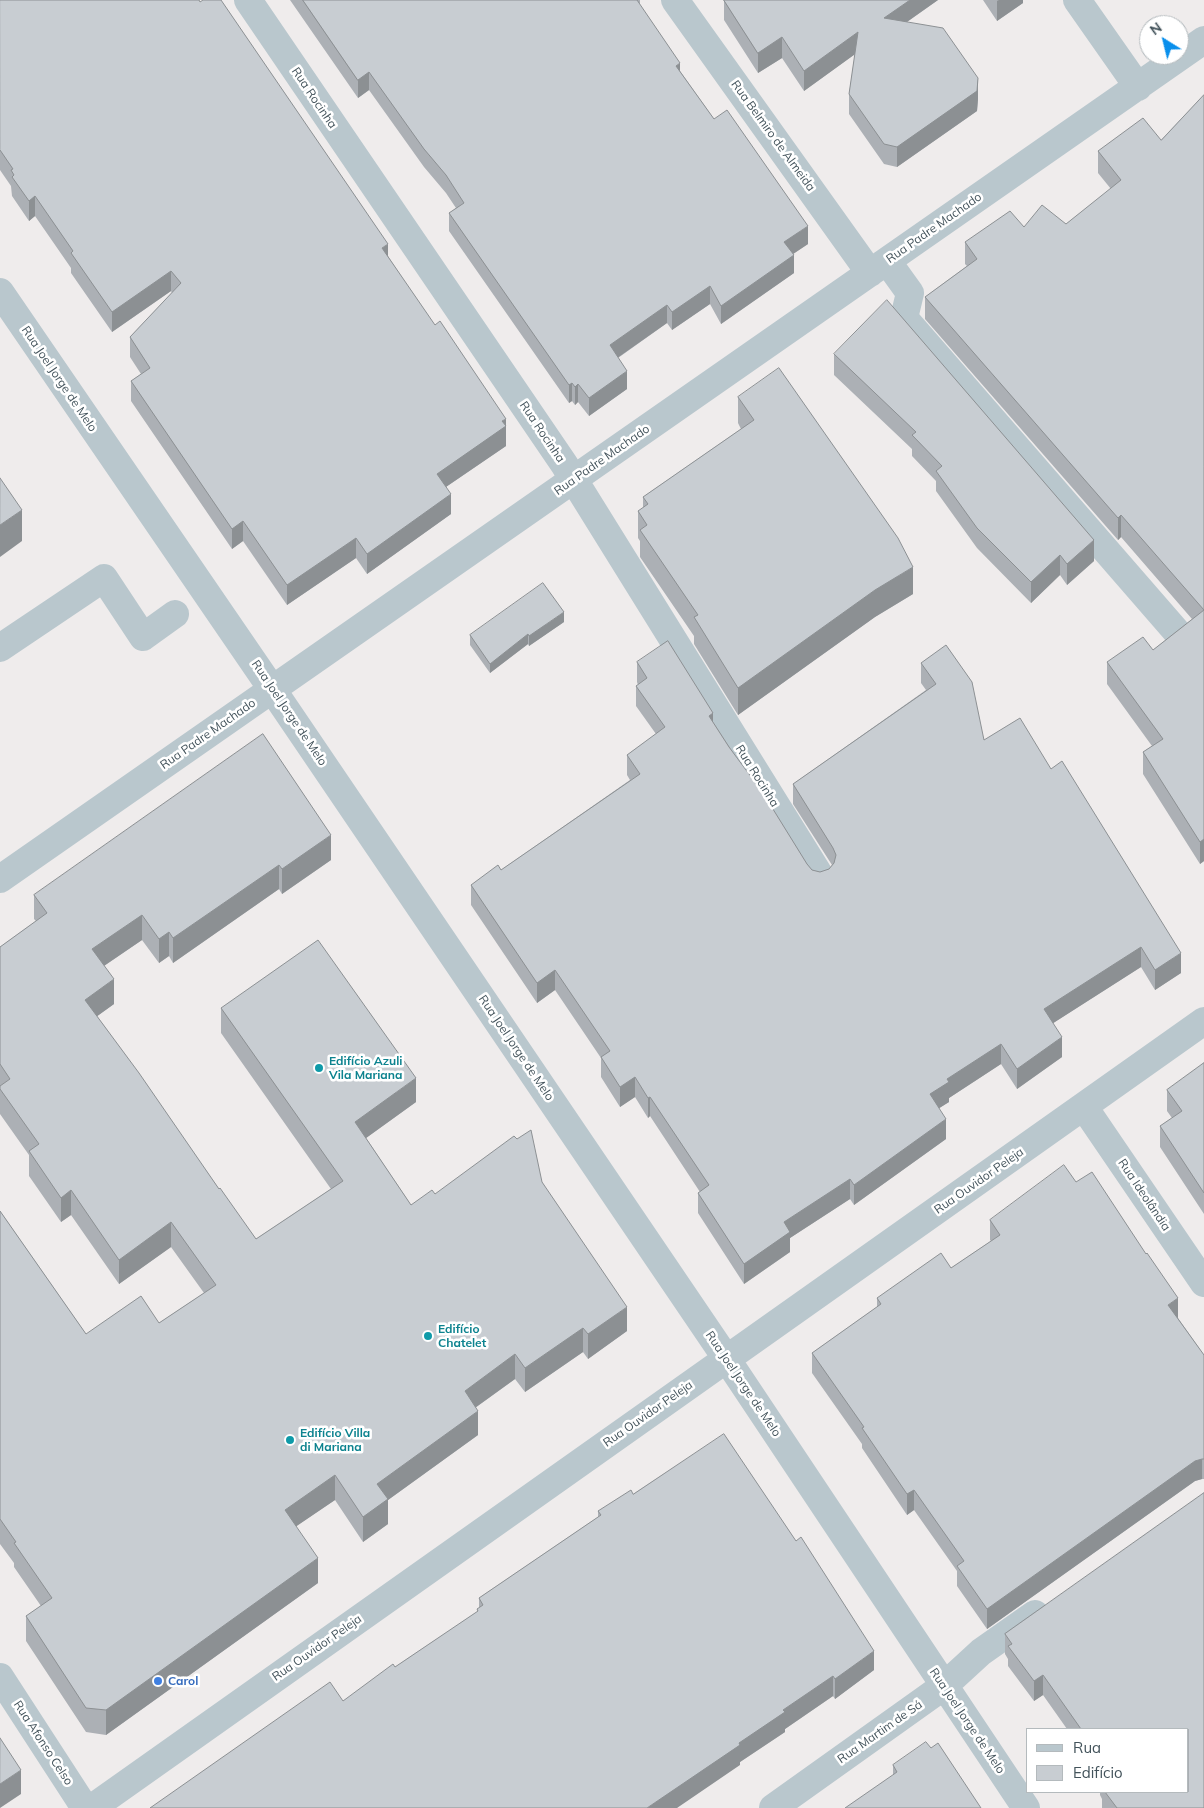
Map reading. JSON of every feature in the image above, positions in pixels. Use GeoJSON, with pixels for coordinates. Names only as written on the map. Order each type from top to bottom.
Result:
{"type":"FeatureCollection","features":[{"type":"Feature","properties":{"kind":"street","name":"Rua Rocinha"},"geometry":{"type":"LineString","coordinates":[[248,0],[573,480],[820,876]]}},
{"type":"Feature","properties":{"kind":"street","name":"Rua Belmiro de Almeida"},"geometry":{"type":"LineString","coordinates":[[675,0],[879,267],[910,293],[904,318],[1176,631]]}},
{"type":"Feature","properties":{"kind":"street"},"geometry":{"type":"LineString","coordinates":[[1077,0],[1138,87]]}},
{"type":"Feature","properties":{"kind":"street","name":"Rua Padre Machado"},"geometry":{"type":"LineString","coordinates":[[0,879],[1204,40]]}},
{"type":"Feature","properties":{"kind":"street","name":"Rua Joel Jorge de Melo"},"geometry":{"type":"LineString","coordinates":[[0,292],[726,1358],[1026,1808]]}},
{"type":"Feature","properties":{"kind":"street"},"geometry":{"type":"LineString","coordinates":[[0,648],[104,578],[144,637],[175,614]]}},
{"type":"Feature","properties":{"kind":"street","name":"Rua Ouvidor Peleja"},"geometry":{"type":"LineString","coordinates":[[92,1808],[726,1358],[1084,1108],[1204,1021]]}},
{"type":"Feature","properties":{"kind":"street","name":"Rua Ideolândia"},"geometry":{"type":"LineString","coordinates":[[1084,1108],[1204,1283]]}},
{"type":"Feature","properties":{"kind":"street","name":"Rua Martim de Sá"},"geometry":{"type":"LineString","coordinates":[[773,1808],[944,1686],[981,1652],[1052,1602]]}},
{"type":"Feature","properties":{"kind":"street","name":"Rua Afonso Celso"},"geometry":{"type":"LineString","coordinates":[[0,1677],[85,1808]]}},
{"type":"Feature","properties":{"kind":"building"},"geometry":{"type":"Polygon","coordinates":[[[0,0],[199,0],[200,2],[203,0],[221,0],[388,244],[382,248],[435,325],[440,321],[506,419],[502,421],[506,426],[437,474],[451,494],[367,554],[356,538],[287,585],[243,521],[232,529],[131,381],[150,368],[130,337],[181,283],[171,271],[112,312],[71,253],[73,251],[35,196],[29,201],[12,177],[14,175],[11,170],[13,169],[0,150],[0,0]]]}},
{"type":"Feature","properties":{"kind":"building"},"geometry":{"type":"Polygon","coordinates":[[[303,0],[637,0],[680,63],[676,66],[714,119],[727,110],[808,226],[784,242],[794,255],[721,306],[710,286],[672,312],[667,305],[610,345],[627,371],[589,398],[578,384],[575,387],[572,383],[569,385],[449,213],[464,203],[446,175],[424,149],[369,72],[358,80],[303,0]]]}},
{"type":"Feature","properties":{"kind":"building"},"geometry":{"type":"Polygon","coordinates":[[[724,0],[910,0],[884,18],[943,28],[978,78],[977,91],[897,147],[884,144],[849,94],[858,32],[804,71],[782,37],[758,53],[724,0]]]}},
{"type":"Feature","properties":{"kind":"building"},"geometry":{"type":"Polygon","coordinates":[[[1204,95],[1204,610],[1121,515],[1118,518],[925,297],[977,259],[965,242],[1010,211],[1024,227],[1042,205],[1066,224],[1121,180],[1098,151],[1143,118],[1161,140],[1204,95]]]}},
{"type":"Feature","properties":{"kind":"building"},"geometry":{"type":"Polygon","coordinates":[[[887,300],[1094,540],[1067,564],[1060,555],[1031,582],[977,528],[936,471],[942,466],[912,435],[916,432],[834,354],[887,300]]]}},
{"type":"Feature","properties":{"kind":"building"},"geometry":{"type":"Polygon","coordinates":[[[779,368],[898,538],[913,567],[875,590],[738,688],[694,617],[698,615],[640,530],[647,525],[638,511],[648,504],[643,497],[754,420],[738,397],[779,368]]]}},
{"type":"Feature","properties":{"kind":"building"},"geometry":{"type":"Polygon","coordinates":[[[0,478],[22,510],[0,525],[0,478]]]}},
{"type":"Feature","properties":{"kind":"building"},"geometry":{"type":"Polygon","coordinates":[[[543,583],[564,612],[529,636],[528,634],[490,664],[470,635],[543,583]]]}},
{"type":"Feature","properties":{"kind":"building"},"geometry":{"type":"Polygon","coordinates":[[[1204,610],[1204,839],[1200,842],[1143,752],[1163,739],[1107,662],[1143,637],[1153,650],[1204,610]]]}},
{"type":"Feature","properties":{"kind":"building"},"geometry":{"type":"Polygon","coordinates":[[[668,641],[713,713],[709,716],[729,747],[763,793],[807,864],[812,870],[820,872],[829,869],[834,863],[836,855],[793,784],[936,684],[921,663],[946,645],[972,682],[984,740],[1020,718],[1051,769],[1062,761],[1181,953],[1155,970],[1141,947],[1044,1009],[1062,1037],[1017,1069],[1001,1044],[947,1079],[949,1082],[930,1094],[946,1119],[854,1185],[850,1179],[784,1222],[790,1232],[744,1264],[698,1193],[709,1185],[650,1097],[648,1098],[635,1077],[620,1087],[601,1057],[610,1051],[555,970],[537,983],[471,885],[498,865],[501,870],[640,774],[627,755],[665,727],[636,686],[647,678],[637,662],[668,641]]]}},
{"type":"Feature","properties":{"kind":"building"},"geometry":{"type":"Polygon","coordinates":[[[263,734],[331,835],[282,869],[279,865],[173,938],[169,932],[159,939],[142,915],[92,949],[114,979],[85,1000],[256,1239],[343,1181],[221,1008],[318,940],[416,1078],[355,1122],[411,1205],[432,1190],[435,1194],[514,1136],[517,1139],[531,1130],[542,1182],[627,1307],[588,1334],[583,1328],[525,1368],[515,1354],[465,1391],[478,1411],[377,1484],[388,1499],[363,1517],[335,1475],[285,1510],[318,1558],[106,1710],[86,1708],[26,1616],[52,1598],[14,1543],[16,1542],[0,1519],[0,1211],[86,1334],[141,1296],[159,1323],[216,1285],[171,1222],[119,1260],[71,1190],[61,1198],[29,1151],[39,1144],[0,1089],[0,1086],[10,1079],[0,1064],[0,947],[47,913],[34,895],[263,734]]]}},
{"type":"Feature","properties":{"kind":"building"},"geometry":{"type":"Polygon","coordinates":[[[1204,1063],[1204,1193],[1160,1126],[1182,1111],[1167,1090],[1204,1063]]]}},
{"type":"Feature","properties":{"kind":"building"},"geometry":{"type":"Polygon","coordinates":[[[1064,1165],[1076,1182],[1092,1172],[1146,1254],[1178,1298],[1168,1305],[1204,1355],[1204,1459],[1195,1461],[987,1609],[957,1566],[964,1561],[914,1490],[907,1494],[862,1428],[864,1427],[812,1353],[881,1304],[877,1298],[941,1253],[951,1268],[1000,1235],[990,1220],[1064,1165]]]}},
{"type":"Feature","properties":{"kind":"building"},"geometry":{"type":"Polygon","coordinates":[[[724,1434],[796,1541],[801,1537],[874,1651],[835,1679],[833,1676],[783,1710],[785,1712],[739,1743],[740,1745],[647,1808],[150,1808],[330,1682],[343,1701],[393,1664],[395,1667],[478,1611],[477,1609],[483,1605],[479,1598],[601,1515],[598,1511],[631,1490],[633,1494],[724,1434]]]}},
{"type":"Feature","properties":{"kind":"building"},"geometry":{"type":"Polygon","coordinates":[[[1204,1493],[1204,1808],[1117,1808],[1106,1793],[1189,1793],[1189,1728],[1080,1728],[1043,1675],[1034,1681],[1008,1646],[1012,1644],[1005,1634],[1204,1493]]]}},
{"type":"Feature","properties":{"kind":"building"},"geometry":{"type":"Polygon","coordinates":[[[0,1738],[21,1770],[0,1784],[0,1738]]]}},
{"type":"Feature","properties":{"kind":"building"},"geometry":{"type":"Polygon","coordinates":[[[926,1742],[931,1748],[938,1743],[981,1808],[845,1808],[897,1772],[893,1765],[926,1742]]]}},
{"type":"Feature","properties":{"kind":"place","name":"Edifício Azuli Vila Mariana"},"geometry":{"type":"Point","coordinates":[319,1068]}},
{"type":"Feature","properties":{"kind":"place","name":"Edifício Chatelet"},"geometry":{"type":"Point","coordinates":[428,1336]}},
{"type":"Feature","properties":{"kind":"place","name":"Edifício Villa di Mariana"},"geometry":{"type":"Point","coordinates":[290,1440]}},
{"type":"Feature","properties":{"kind":"place","name":"Carol"},"geometry":{"type":"Point","coordinates":[158,1681]}}]}
